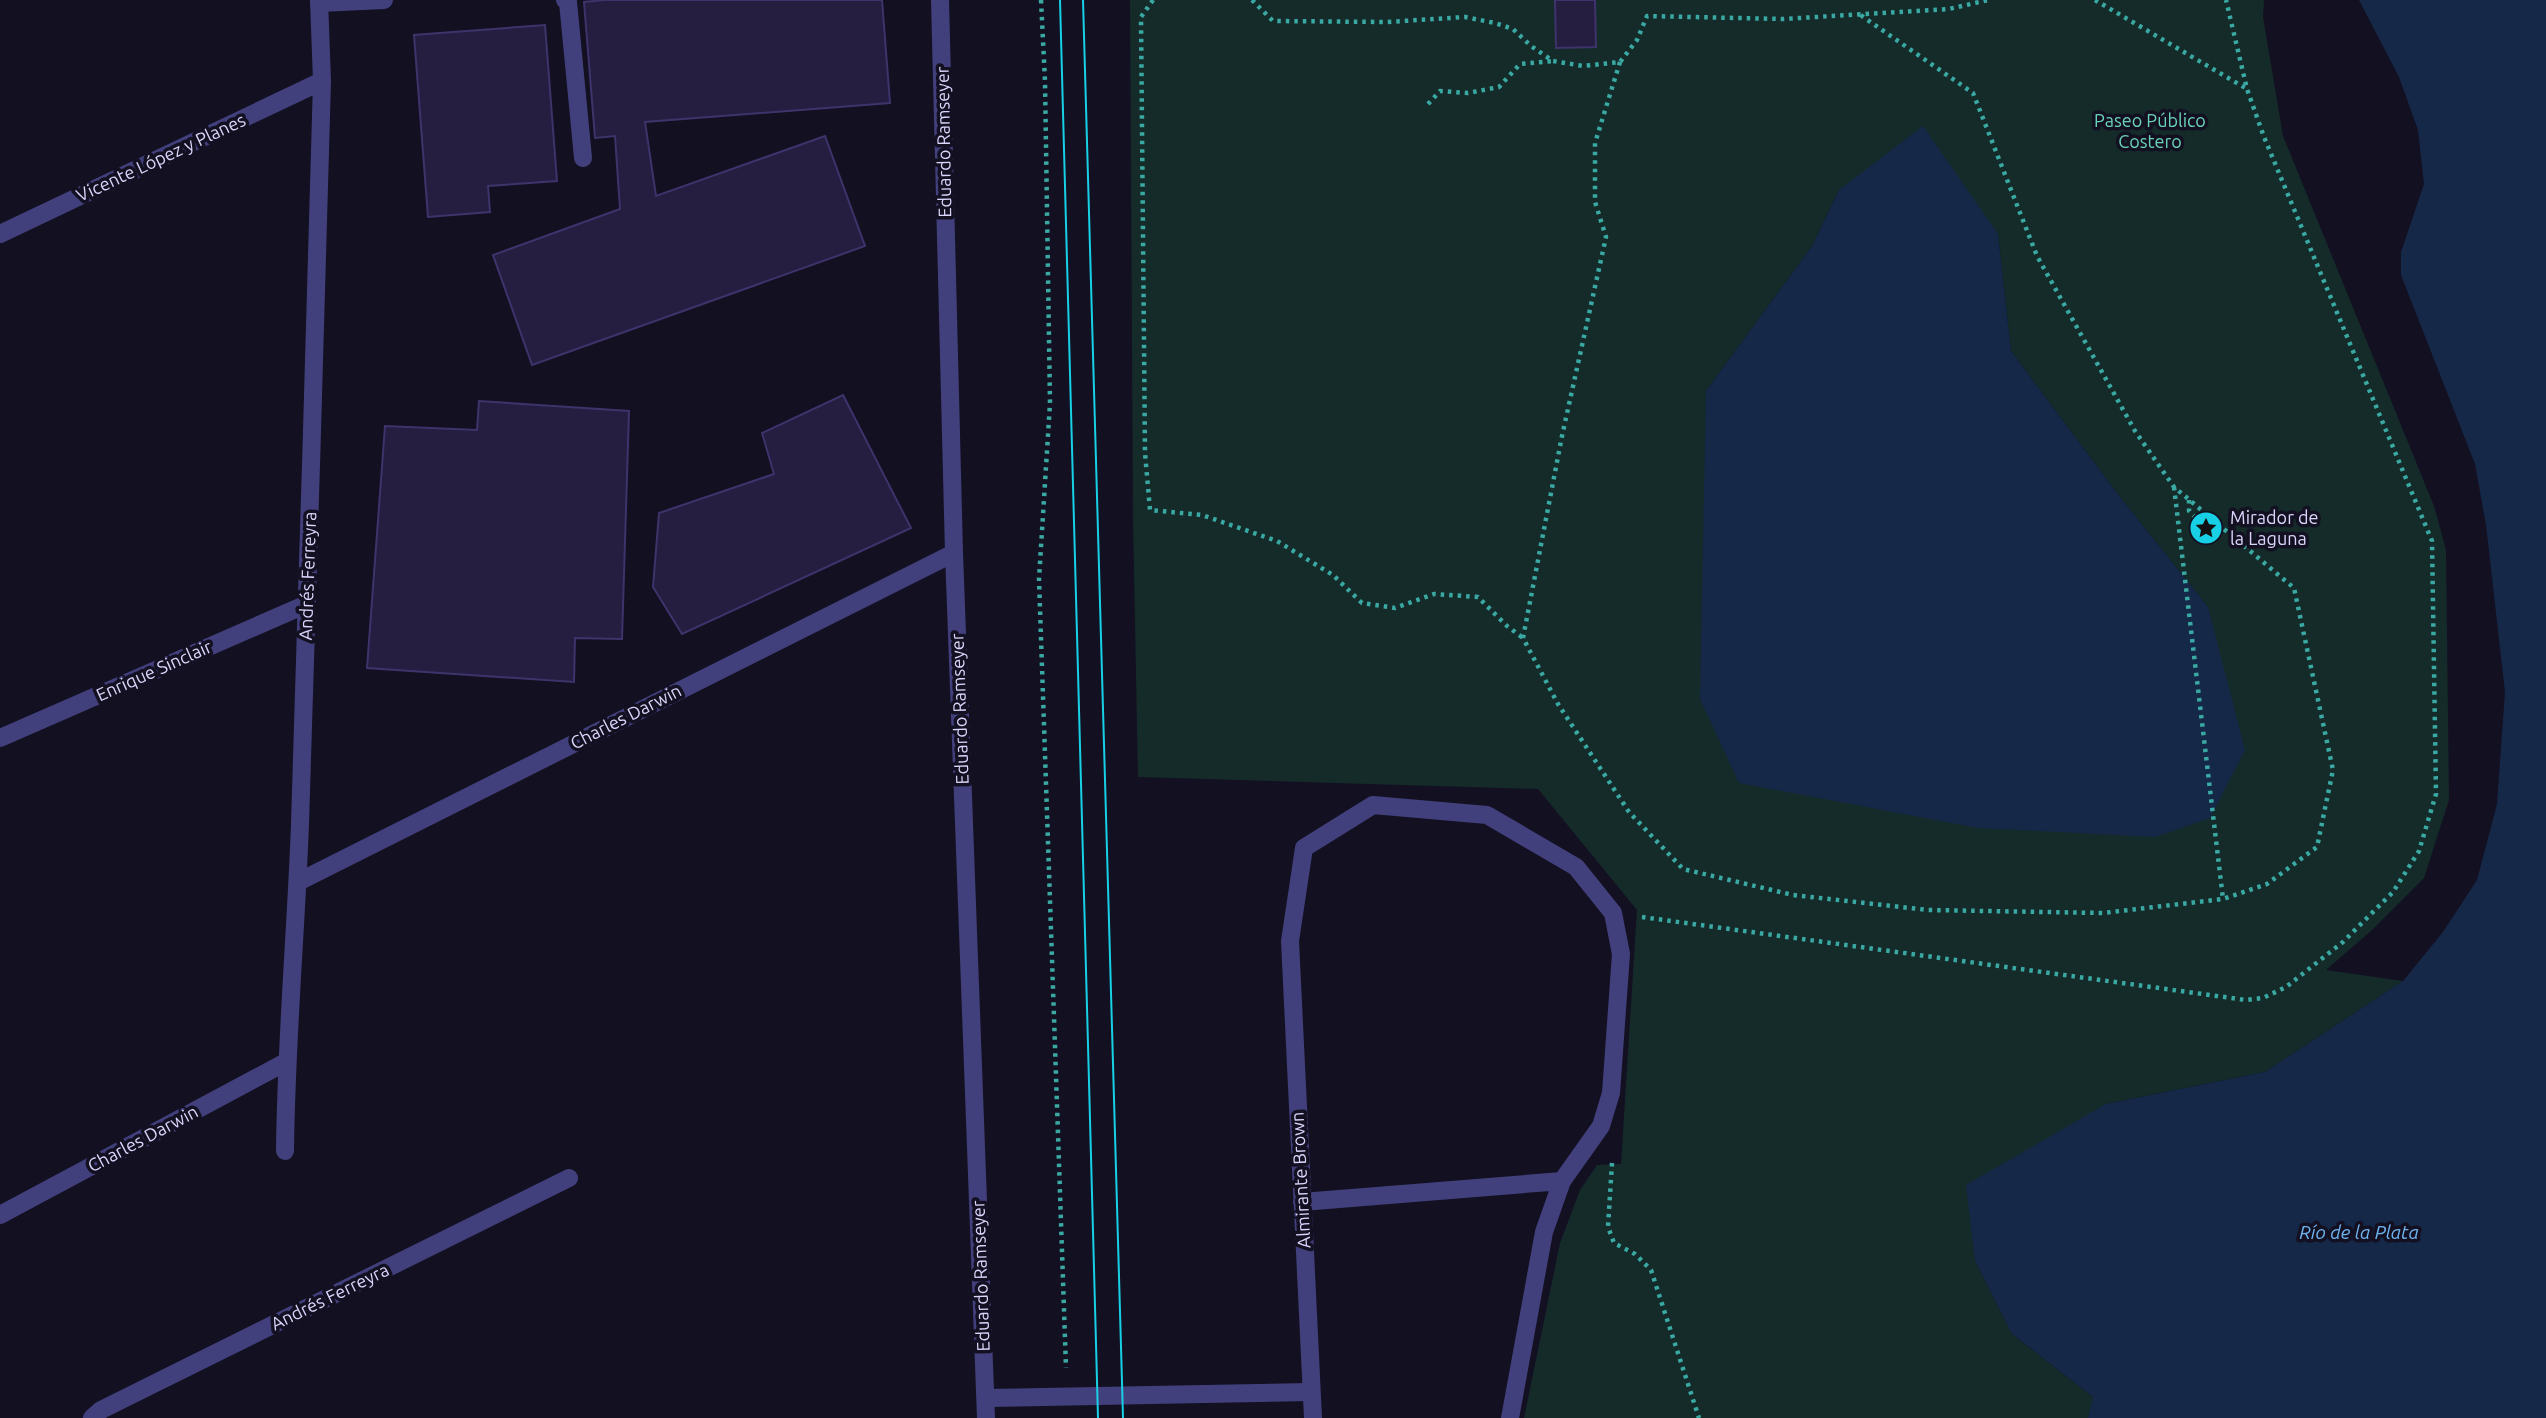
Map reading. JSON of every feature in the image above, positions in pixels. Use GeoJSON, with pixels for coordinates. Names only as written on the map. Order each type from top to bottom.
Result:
{"type":"FeatureCollection","features":[{"type":"Feature","properties":{"kind":"street"},"geometry":{"type":"LineString","coordinates":[[319,1],[384,0]]}},
{"type":"Feature","properties":{"kind":"street"},"geometry":{"type":"LineString","coordinates":[[565,0],[568,2],[583,158]]}},
{"type":"Feature","properties":{"kind":"street","name":"Eduardo Ramseyer"},"geometry":{"type":"LineString","coordinates":[[940,0],[954,553],[986,1418]]}},
{"type":"Feature","properties":{"kind":"street","name":"Andrés Ferreyra"},"geometry":{"type":"LineString","coordinates":[[285,1152],[286,1062],[298,882],[307,604],[321,81],[319,1]]}},
{"type":"Feature","properties":{"kind":"street","name":"Vicente López y Planes"},"geometry":{"type":"LineString","coordinates":[[0,234],[321,81]]}},
{"type":"Feature","properties":{"kind":"street","name":"Charles Darwin"},"geometry":{"type":"LineString","coordinates":[[298,882],[954,553]]}},
{"type":"Feature","properties":{"kind":"street","name":"Enrique Sinclair"},"geometry":{"type":"LineString","coordinates":[[0,738],[307,604]]}},
{"type":"Feature","properties":{"kind":"street","name":"Almirante Brown"},"geometry":{"type":"LineString","coordinates":[[1313,1418],[1290,941],[1304,848],[1373,805],[1487,815],[1576,867],[1614,913]]}},
{"type":"Feature","properties":{"kind":"street"},"geometry":{"type":"LineString","coordinates":[[1510,1418],[1544,1232],[1562,1181],[1601,1126],[1611,1093],[1620,954],[1614,913]]}},
{"type":"Feature","properties":{"kind":"street","name":"Charles Darwin"},"geometry":{"type":"LineString","coordinates":[[0,1215],[286,1062]]}},
{"type":"Feature","properties":{"kind":"street","name":"Andrés Ferreyra"},"geometry":{"type":"LineString","coordinates":[[92,1418],[101,1410],[569,1178]]}},
{"type":"Feature","properties":{"kind":"street"},"geometry":{"type":"LineString","coordinates":[[1302,1202],[1562,1181]]}},
{"type":"Feature","properties":{"kind":"street"},"geometry":{"type":"LineString","coordinates":[[986,1398],[1311,1392]]}},
{"type":"Feature","properties":{"kind":"path"},"geometry":{"type":"LineString","coordinates":[[1041,0],[1045,81],[1050,403],[1039,579],[1066,1375]]}},
{"type":"Feature","properties":{"kind":"path"},"geometry":{"type":"LineString","coordinates":[[1153,0],[1142,17],[1145,453],[1150,510],[1202,516],[1277,541],[1333,575],[1362,603],[1395,608],[1434,594],[1478,597],[1523,638],[1558,704],[1629,812],[1683,869],[1793,895],[1928,910],[2104,913],[2223,899],[2267,884],[2317,847],[2333,770],[2294,588],[2174,487],[2135,431],[2037,256],[1973,93],[1859,14]]}},
{"type":"Feature","properties":{"kind":"path"},"geometry":{"type":"LineString","coordinates":[[1252,0],[1273,21],[1387,22],[1465,17],[1495,23],[1513,29],[1553,61]]}},
{"type":"Feature","properties":{"kind":"path"},"geometry":{"type":"LineString","coordinates":[[1523,638],[1562,436],[1606,237],[1595,202],[1595,143],[1620,62],[1637,40],[1647,16],[1783,19],[1949,9],[1988,0]]}},
{"type":"Feature","properties":{"kind":"path"},"geometry":{"type":"LineString","coordinates":[[2095,0],[2246,89]]}},
{"type":"Feature","properties":{"kind":"path"},"geometry":{"type":"LineString","coordinates":[[1614,913],[2246,1000],[2263,998],[2286,987],[2343,942],[2393,891],[2419,851],[2436,794],[2432,541],[2264,137],[2246,89],[2226,0]]}},
{"type":"Feature","properties":{"kind":"path"},"geometry":{"type":"LineString","coordinates":[[1428,104],[1440,91],[1468,93],[1499,87],[1520,64],[1553,61],[1583,66],[1620,62]]}},
{"type":"Feature","properties":{"kind":"path"},"geometry":{"type":"LineString","coordinates":[[2174,487],[2223,899]]}},
{"type":"Feature","properties":{"kind":"path"},"geometry":{"type":"LineString","coordinates":[[2189,500],[2189,511],[2206,528]]}},
{"type":"Feature","properties":{"kind":"path"},"geometry":{"type":"LineString","coordinates":[[1613,1152],[1608,1227],[1614,1242],[1635,1254],[1651,1270],[1699,1418]]}},
{"type":"Feature","properties":{"kind":"green space","name":"Paseo Público Costero"},"geometry":{"type":"Polygon","coordinates":[[[1130,0],[2264,0],[2263,17],[2283,136],[2434,506],[2446,550],[2449,800],[2424,878],[2371,931],[2326,970],[2403,981],[2265,1072],[2106,1104],[1975,1261],[2012,1334],[2094,1398],[2088,1418],[1524,1418],[1560,1243],[1580,1190],[1597,1165],[1621,1164],[1637,910],[1538,789],[1138,777],[1133,520],[1130,0]],[[1839,190],[1812,246],[1706,391],[2208,607],[2120,497],[2011,351],[1998,234],[1839,190]]]}},
{"type":"Feature","properties":{"kind":"water","name":"Río de la Plata"},"geometry":{"type":"Polygon","coordinates":[[[2359,0],[2546,0],[2546,1418],[2088,1418],[2093,1397],[2012,1334],[1975,1261],[1966,1185],[2106,1104],[2265,1072],[2403,981],[2443,932],[2477,880],[2497,804],[2505,692],[2486,525],[2475,464],[2401,275],[2401,252],[2424,184],[2418,130],[2399,77],[2359,0]]]}},
{"type":"Feature","properties":{"kind":"water"},"geometry":{"type":"Polygon","coordinates":[[[1923,126],[1998,234],[2011,351],[2120,497],[2208,607],[2245,750],[2210,818],[2155,837],[1978,828],[1739,783],[1700,699],[1706,391],[1812,246],[1839,190],[1923,126]]]}},
{"type":"Feature","properties":{"kind":"building"},"geometry":{"type":"Polygon","coordinates":[[[882,0],[890,103],[645,122],[656,196],[825,136],[865,246],[532,365],[493,255],[620,209],[615,136],[595,138],[584,2],[882,0]]]}},
{"type":"Feature","properties":{"kind":"building"},"geometry":{"type":"Polygon","coordinates":[[[1555,0],[1595,0],[1596,47],[1556,48],[1555,0]]]}},
{"type":"Feature","properties":{"kind":"building"},"geometry":{"type":"Polygon","coordinates":[[[545,25],[557,181],[488,186],[490,212],[428,217],[414,35],[545,25]]]}},
{"type":"Feature","properties":{"kind":"building"},"geometry":{"type":"Polygon","coordinates":[[[843,395],[911,528],[682,634],[653,587],[659,513],[774,474],[762,433],[843,395]]]}},
{"type":"Feature","properties":{"kind":"building"},"geometry":{"type":"Polygon","coordinates":[[[479,401],[629,411],[622,639],[575,638],[574,682],[367,668],[385,426],[477,430],[479,401]]]}},
{"type":"Feature","properties":{"kind":"tram line"},"geometry":{"type":"LineString","coordinates":[[1060,0],[1098,1418]]}},
{"type":"Feature","properties":{"kind":"tram line"},"geometry":{"type":"LineString","coordinates":[[1083,0],[1123,1418]]}},
{"type":"Feature","properties":{"kind":"place","name":"Mirador de la Laguna"},"geometry":{"type":"Point","coordinates":[2206,528]}}]}
